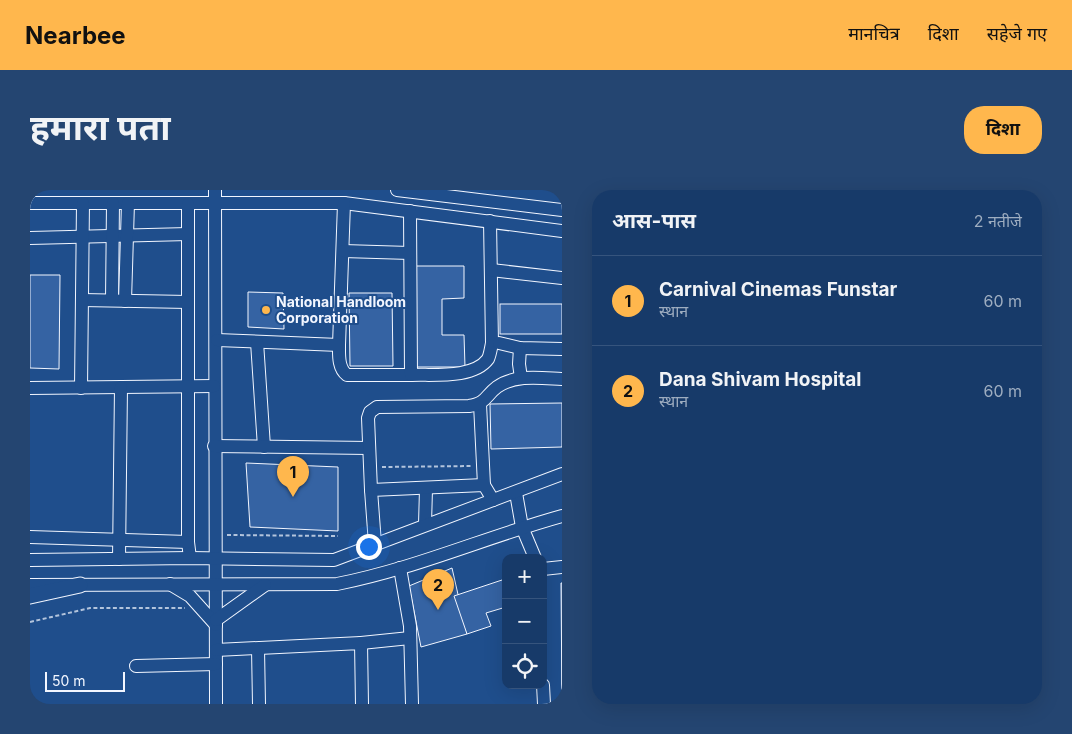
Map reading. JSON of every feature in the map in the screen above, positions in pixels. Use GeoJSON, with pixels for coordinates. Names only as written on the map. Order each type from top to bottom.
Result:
{"type":"FeatureCollection","features":[{"type":"Feature","properties":{"kind":"main road"},"geometry":{"type":"LineString","coordinates":[[30,596],[80,585]]}},
{"type":"Feature","properties":{"kind":"street"},"geometry":{"type":"LineString","coordinates":[[215,190],[216,704]]}},
{"type":"Feature","properties":{"kind":"street"},"geometry":{"type":"LineString","coordinates":[[397,190],[562,210]]}},
{"type":"Feature","properties":{"kind":"street"},"geometry":{"type":"LineString","coordinates":[[344,202],[339,361],[343,372],[347,375],[411,375],[464,372],[476,368],[488,358],[492,343],[490,221]]}},
{"type":"Feature","properties":{"kind":"street"},"geometry":{"type":"LineString","coordinates":[[30,203],[214,204],[344,202],[562,230]]}},
{"type":"Feature","properties":{"kind":"street"},"geometry":{"type":"LineString","coordinates":[[81,388],[83,203]]}},
{"type":"Feature","properties":{"kind":"street"},"geometry":{"type":"LineString","coordinates":[[112,300],[113,203]]}},
{"type":"Feature","properties":{"kind":"street"},"geometry":{"type":"LineString","coordinates":[[125,301],[128,203]]}},
{"type":"Feature","properties":{"kind":"street"},"geometry":{"type":"LineString","coordinates":[[188,204],[188,542],[190,558]]}},
{"type":"Feature","properties":{"kind":"street"},"geometry":{"type":"LineString","coordinates":[[410,210],[411,375]]}},
{"type":"Feature","properties":{"kind":"street"},"geometry":{"type":"LineString","coordinates":[[30,238],[188,234]]}},
{"type":"Feature","properties":{"kind":"street"},"geometry":{"type":"LineString","coordinates":[[342,251],[410,253]]}},
{"type":"Feature","properties":{"kind":"street"},"geometry":{"type":"LineString","coordinates":[[491,270],[562,278]]}},
{"type":"Feature","properties":{"kind":"street"},"geometry":{"type":"LineString","coordinates":[[82,300],[188,302]]}},
{"type":"Feature","properties":{"kind":"street"},"geometry":{"type":"LineString","coordinates":[[216,340],[339,345]]}},
{"type":"Feature","properties":{"kind":"street"},"geometry":{"type":"LineString","coordinates":[[256,342],[264,446]]}},
{"type":"Feature","properties":{"kind":"street"},"geometry":{"type":"LineString","coordinates":[[499,344],[520,348],[562,350]]}},
{"type":"Feature","properties":{"kind":"street"},"geometry":{"type":"LineString","coordinates":[[520,348],[519,364],[521,378]]}},
{"type":"Feature","properties":{"kind":"street"},"geometry":{"type":"LineString","coordinates":[[375,544],[369,448],[368,418],[370,412],[377,407],[480,404],[496,387],[521,378],[562,379]]}},
{"type":"Feature","properties":{"kind":"street"},"geometry":{"type":"LineString","coordinates":[[30,388],[214,386]]}},
{"type":"Feature","properties":{"kind":"street"},"geometry":{"type":"LineString","coordinates":[[119,559],[121,387]]}},
{"type":"Feature","properties":{"kind":"street"},"geometry":{"type":"LineString","coordinates":[[480,404],[484,485],[493,500]]}},
{"type":"Feature","properties":{"kind":"street"},"geometry":{"type":"LineString","coordinates":[[214,446],[369,448]]}},
{"type":"Feature","properties":{"kind":"street"},"geometry":{"type":"LineString","coordinates":[[30,560],[216,558],[334,560],[425,524],[516,493],[562,474]]}},
{"type":"Feature","properties":{"kind":"street"},"geometry":{"type":"LineString","coordinates":[[371,490],[484,485]]}},
{"type":"Feature","properties":{"kind":"street"},"geometry":{"type":"LineString","coordinates":[[425,524],[426,489]]}},
{"type":"Feature","properties":{"kind":"street"},"geometry":{"type":"LineString","coordinates":[[516,493],[522,527],[533,554]]}},
{"type":"Feature","properties":{"kind":"street"},"geometry":{"type":"LineString","coordinates":[[30,585],[337,584],[380,576],[522,527],[562,516]]}},
{"type":"Feature","properties":{"kind":"street"},"geometry":{"type":"LineString","coordinates":[[30,537],[188,542]]}},
{"type":"Feature","properties":{"kind":"street"},"geometry":{"type":"LineString","coordinates":[[547,569],[562,567]]}},
{"type":"Feature","properties":{"kind":"street"},"geometry":{"type":"LineString","coordinates":[[400,568],[410,638],[412,704]]}},
{"type":"Feature","properties":{"kind":"street"},"geometry":{"type":"LineString","coordinates":[[170,584],[190,596],[216,622]]}},
{"type":"Feature","properties":{"kind":"street"},"geometry":{"type":"LineString","coordinates":[[216,622],[251,593],[268,584]]}},
{"type":"Feature","properties":{"kind":"street"},"geometry":{"type":"LineString","coordinates":[[216,650],[361,643],[410,638]]}},
{"type":"Feature","properties":{"kind":"street"},"geometry":{"type":"LineString","coordinates":[[361,643],[362,704]]}},
{"type":"Feature","properties":{"kind":"street"},"geometry":{"type":"LineString","coordinates":[[258,649],[259,704]]}},
{"type":"Feature","properties":{"kind":"street"},"geometry":{"type":"LineString","coordinates":[[136,666],[216,664]]}},
{"type":"Feature","properties":{"kind":"street"},"geometry":{"type":"LineString","coordinates":[[543,689],[544,704]]}},
{"type":"Feature","properties":{"kind":"path"},"geometry":{"type":"LineString","coordinates":[[370,467],[483,466]]}},
{"type":"Feature","properties":{"kind":"path"},"geometry":{"type":"LineString","coordinates":[[215,535],[338,536]]}},
{"type":"Feature","properties":{"kind":"path"},"geometry":{"type":"LineString","coordinates":[[30,622],[90,608],[203,608]]}},
{"type":"Feature","properties":{"kind":"building"},"geometry":{"type":"Polygon","coordinates":[[[414,266],[464,266],[464,298],[442,299],[442,335],[464,335],[465,367],[415,367],[414,266]]]}},
{"type":"Feature","properties":{"kind":"building"},"geometry":{"type":"Polygon","coordinates":[[[30,275],[60,275],[59,369],[30,368],[30,275]]]}},
{"type":"Feature","properties":{"kind":"building","name":"National Handloom Corporation"},"geometry":{"type":"Polygon","coordinates":[[[248,292],[283,293],[284,329],[248,327],[248,292]]]}},
{"type":"Feature","properties":{"kind":"building"},"geometry":{"type":"Polygon","coordinates":[[[349,293],[392,293],[393,366],[350,366],[349,293]]]}},
{"type":"Feature","properties":{"kind":"building"},"geometry":{"type":"Polygon","coordinates":[[[500,304],[562,304],[562,334],[500,334],[500,304]]]}},
{"type":"Feature","properties":{"kind":"building"},"geometry":{"type":"Polygon","coordinates":[[[562,403],[562,447],[491,449],[490,404],[562,403]]]}},
{"type":"Feature","properties":{"kind":"building"},"geometry":{"type":"Polygon","coordinates":[[[246,463],[338,467],[338,531],[250,527],[246,463]]]}},
{"type":"Feature","properties":{"kind":"building"},"geometry":{"type":"Polygon","coordinates":[[[452,568],[467,634],[421,647],[409,586],[452,568]]]}},
{"type":"Feature","properties":{"kind":"building"},"geometry":{"type":"Polygon","coordinates":[[[502,580],[502,608],[486,613],[491,626],[467,634],[454,596],[502,580]]]}},
{"type":"Feature","properties":{"kind":"building"},"geometry":{"type":"Polygon","coordinates":[[[561,583],[562,583],[562,704],[561,583]]]}},
{"type":"Feature","properties":{"kind":"place","name":"National Handloom Corporation"},"geometry":{"type":"Point","coordinates":[266,310]}},
{"type":"Feature","properties":{"kind":"place","name":"Carnival Cinemas Funstar"},"geometry":{"type":"Point","coordinates":[293,497]}},
{"type":"Feature","properties":{"kind":"place","name":"Dana Shivam Hospital"},"geometry":{"type":"Point","coordinates":[438,610]}}]}
